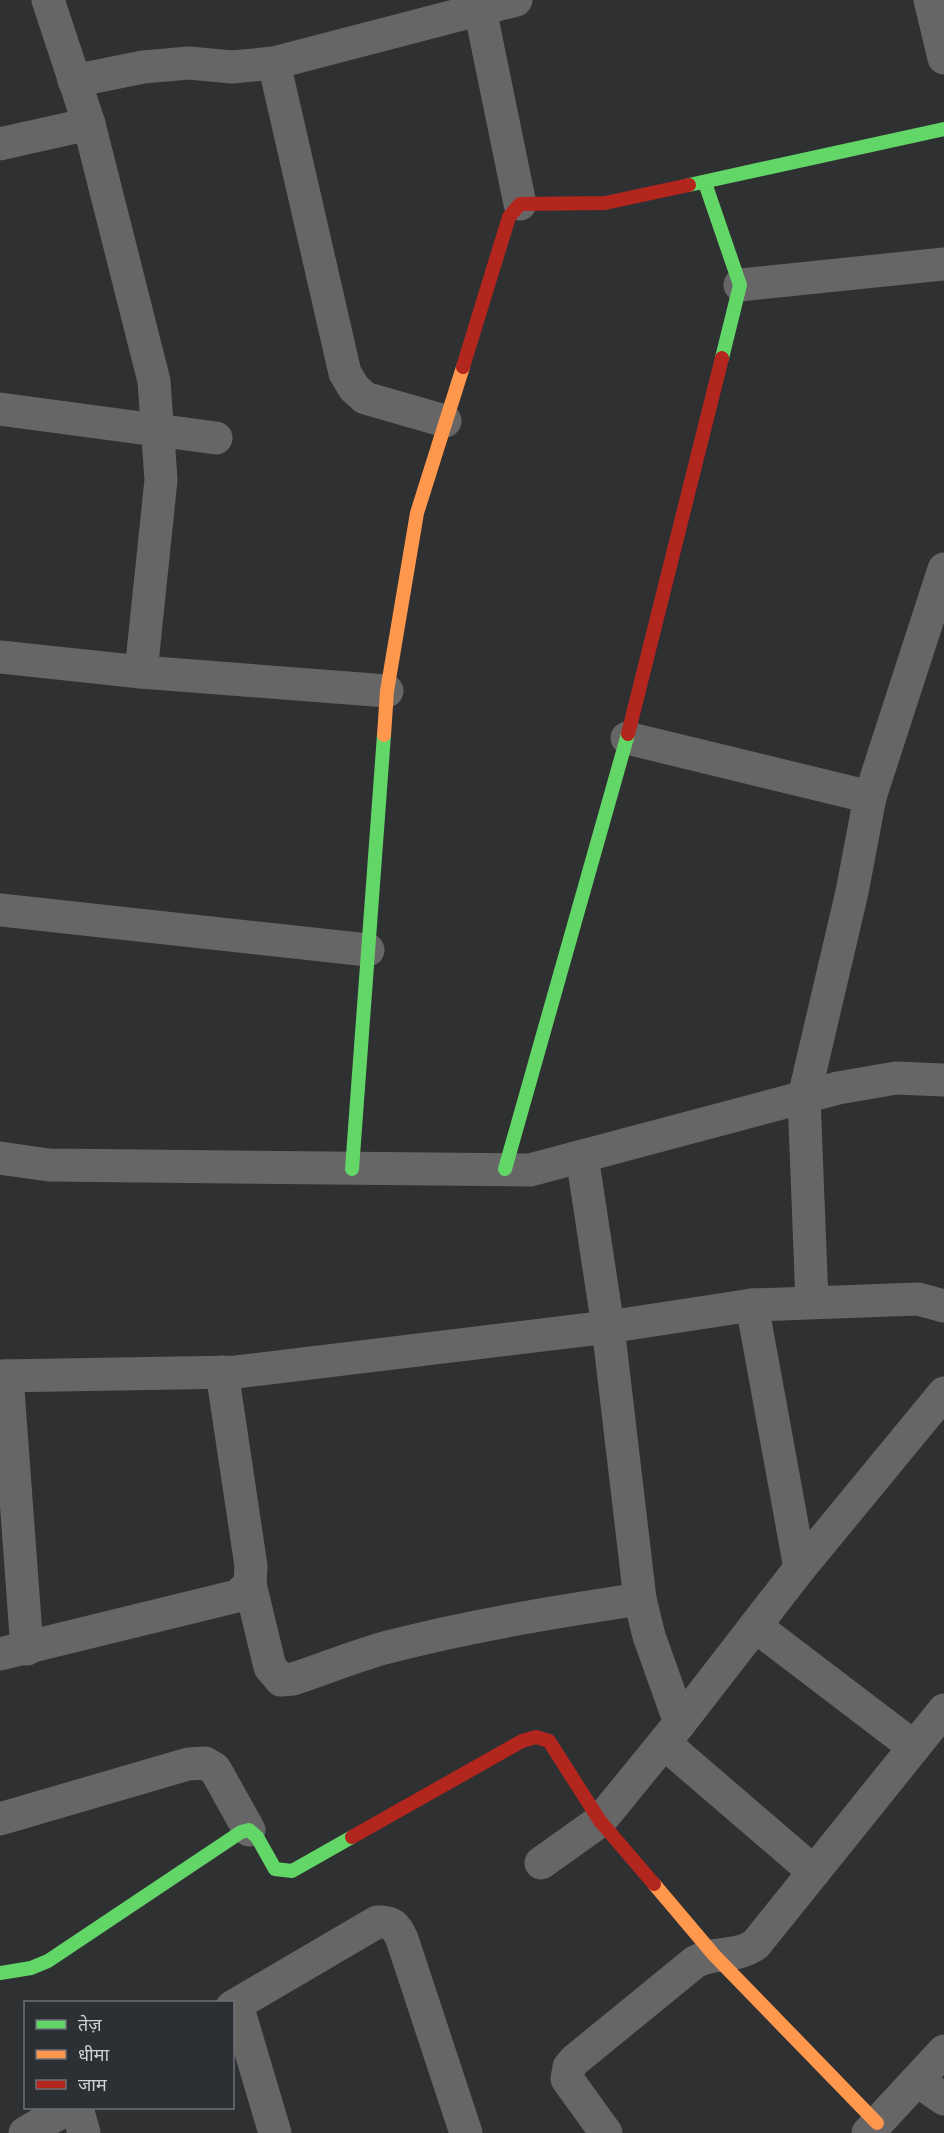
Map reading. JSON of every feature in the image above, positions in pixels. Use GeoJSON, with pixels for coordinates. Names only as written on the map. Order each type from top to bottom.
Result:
{"type":"FeatureCollection","features":[{"type":"Feature","properties":{"kind":"street"},"geometry":{"type":"LineString","coordinates":[[48,0],[89,124],[154,381],[160,430],[161,480],[141,672]]}},
{"type":"Feature","properties":{"kind":"street"},"geometry":{"type":"LineString","coordinates":[[74,81],[143,67],[189,63],[232,67],[274,63],[516,0]]}},
{"type":"Feature","properties":{"kind":"street"},"geometry":{"type":"LineString","coordinates":[[930,0],[944,58]]}},
{"type":"Feature","properties":{"kind":"street"},"geometry":{"type":"LineString","coordinates":[[352,1169],[387,691],[417,513],[504,230],[520,204],[480,9]]}},
{"type":"Feature","properties":{"kind":"street"},"geometry":{"type":"LineString","coordinates":[[274,63],[345,373],[354,388],[365,398],[445,421]]}},
{"type":"Feature","properties":{"kind":"street"},"geometry":{"type":"LineString","coordinates":[[0,144],[89,124]]}},
{"type":"Feature","properties":{"kind":"street"},"geometry":{"type":"LineString","coordinates":[[520,204],[534,201],[586,205],[605,203],[944,129]]}},
{"type":"Feature","properties":{"kind":"street"},"geometry":{"type":"LineString","coordinates":[[505,1169],[627,738],[740,285],[705,183]]}},
{"type":"Feature","properties":{"kind":"street"},"geometry":{"type":"LineString","coordinates":[[740,285],[944,264]]}},
{"type":"Feature","properties":{"kind":"street"},"geometry":{"type":"LineString","coordinates":[[0,409],[216,438]]}},
{"type":"Feature","properties":{"kind":"street"},"geometry":{"type":"LineString","coordinates":[[812,1302],[804,1097],[852,892],[870,797],[944,568]]}},
{"type":"Feature","properties":{"kind":"street"},"geometry":{"type":"LineString","coordinates":[[0,657],[141,672],[387,691]]}},
{"type":"Feature","properties":{"kind":"street"},"geometry":{"type":"LineString","coordinates":[[627,738],[870,797]]}},
{"type":"Feature","properties":{"kind":"street"},"geometry":{"type":"LineString","coordinates":[[0,910],[368,950]]}},
{"type":"Feature","properties":{"kind":"street"},"geometry":{"type":"LineString","coordinates":[[0,1158],[49,1165],[530,1170],[804,1097],[896,1078],[944,1080]]}},
{"type":"Feature","properties":{"kind":"street"},"geometry":{"type":"LineString","coordinates":[[582,1156],[608,1327],[640,1599],[672,1733],[814,1872]]}},
{"type":"Feature","properties":{"kind":"street"},"geometry":{"type":"LineString","coordinates":[[250,1584],[237,1596],[13,1652],[4,1376],[222,1372],[608,1327],[752,1305],[918,1299],[944,1306]]}},
{"type":"Feature","properties":{"kind":"street"},"geometry":{"type":"LineString","coordinates":[[752,1305],[800,1568]]}},
{"type":"Feature","properties":{"kind":"street"},"geometry":{"type":"LineString","coordinates":[[222,1372],[251,1566],[250,1584],[270,1667],[281,1680],[293,1679],[381,1649],[435,1635],[497,1622],[640,1599]]}},
{"type":"Feature","properties":{"kind":"street"},"geometry":{"type":"LineString","coordinates":[[541,1863],[600,1821],[672,1733],[800,1568],[944,1393]]}},
{"type":"Feature","properties":{"kind":"street"},"geometry":{"type":"LineString","coordinates":[[755,1626],[914,1747]]}},
{"type":"Feature","properties":{"kind":"street"},"geometry":{"type":"LineString","coordinates":[[606,2133],[573,2091],[567,2079],[569,2067],[695,1962],[714,1955],[747,1951],[756,1944],[944,1710]]}},
{"type":"Feature","properties":{"kind":"street"},"geometry":{"type":"LineString","coordinates":[[0,1819],[188,1764],[205,1763],[215,1769],[249,1830],[257,1837],[275,1869],[292,1870],[522,1741],[536,1737],[549,1741],[600,1821],[714,1955],[873,2128],[931,2090],[944,2050]]}},
{"type":"Feature","properties":{"kind":"street"},"geometry":{"type":"LineString","coordinates":[[0,1973],[31,1968],[48,1961],[233,1835],[249,1830]]}},
{"type":"Feature","properties":{"kind":"street"},"geometry":{"type":"LineString","coordinates":[[275,2133],[235,2006],[377,1922],[387,1922],[396,1926],[466,2133]]}},
{"type":"Feature","properties":{"kind":"street"},"geometry":{"type":"LineString","coordinates":[[25,2133],[66,2109]]}},
{"type":"Feature","properties":{"kind":"street"},"geometry":{"type":"LineString","coordinates":[[77,2109],[84,2133]]}},
{"type":"Feature","properties":{"kind":"traffic: fast"},"geometry":{"type":"LineString","coordinates":[[689,185],[944,129]]}},
{"type":"Feature","properties":{"kind":"traffic: fast"},"geometry":{"type":"LineString","coordinates":[[705,183],[740,285],[722,358]]}},
{"type":"Feature","properties":{"kind":"traffic: fast"},"geometry":{"type":"LineString","coordinates":[[505,1169],[628,734]]}},
{"type":"Feature","properties":{"kind":"traffic: fast"},"geometry":{"type":"LineString","coordinates":[[352,1169],[384,735]]}},
{"type":"Feature","properties":{"kind":"traffic: fast"},"geometry":{"type":"LineString","coordinates":[[0,1973],[31,1968],[48,1961],[241,1832],[249,1830],[257,1837],[275,1869],[292,1871],[352,1837]]}},
{"type":"Feature","properties":{"kind":"traffic: slow"},"geometry":{"type":"LineString","coordinates":[[384,735],[387,691],[417,513],[463,367]]}},
{"type":"Feature","properties":{"kind":"traffic: slow"},"geometry":{"type":"LineString","coordinates":[[654,1884],[714,1955],[877,2123]]}},
{"type":"Feature","properties":{"kind":"traffic: jam"},"geometry":{"type":"LineString","coordinates":[[463,367],[509,217],[520,204],[605,203],[689,185]]}},
{"type":"Feature","properties":{"kind":"traffic: jam"},"geometry":{"type":"LineString","coordinates":[[628,734],[722,358]]}},
{"type":"Feature","properties":{"kind":"traffic: jam"},"geometry":{"type":"LineString","coordinates":[[352,1837],[522,1741],[536,1737],[549,1741],[600,1821],[654,1884]]}}]}
